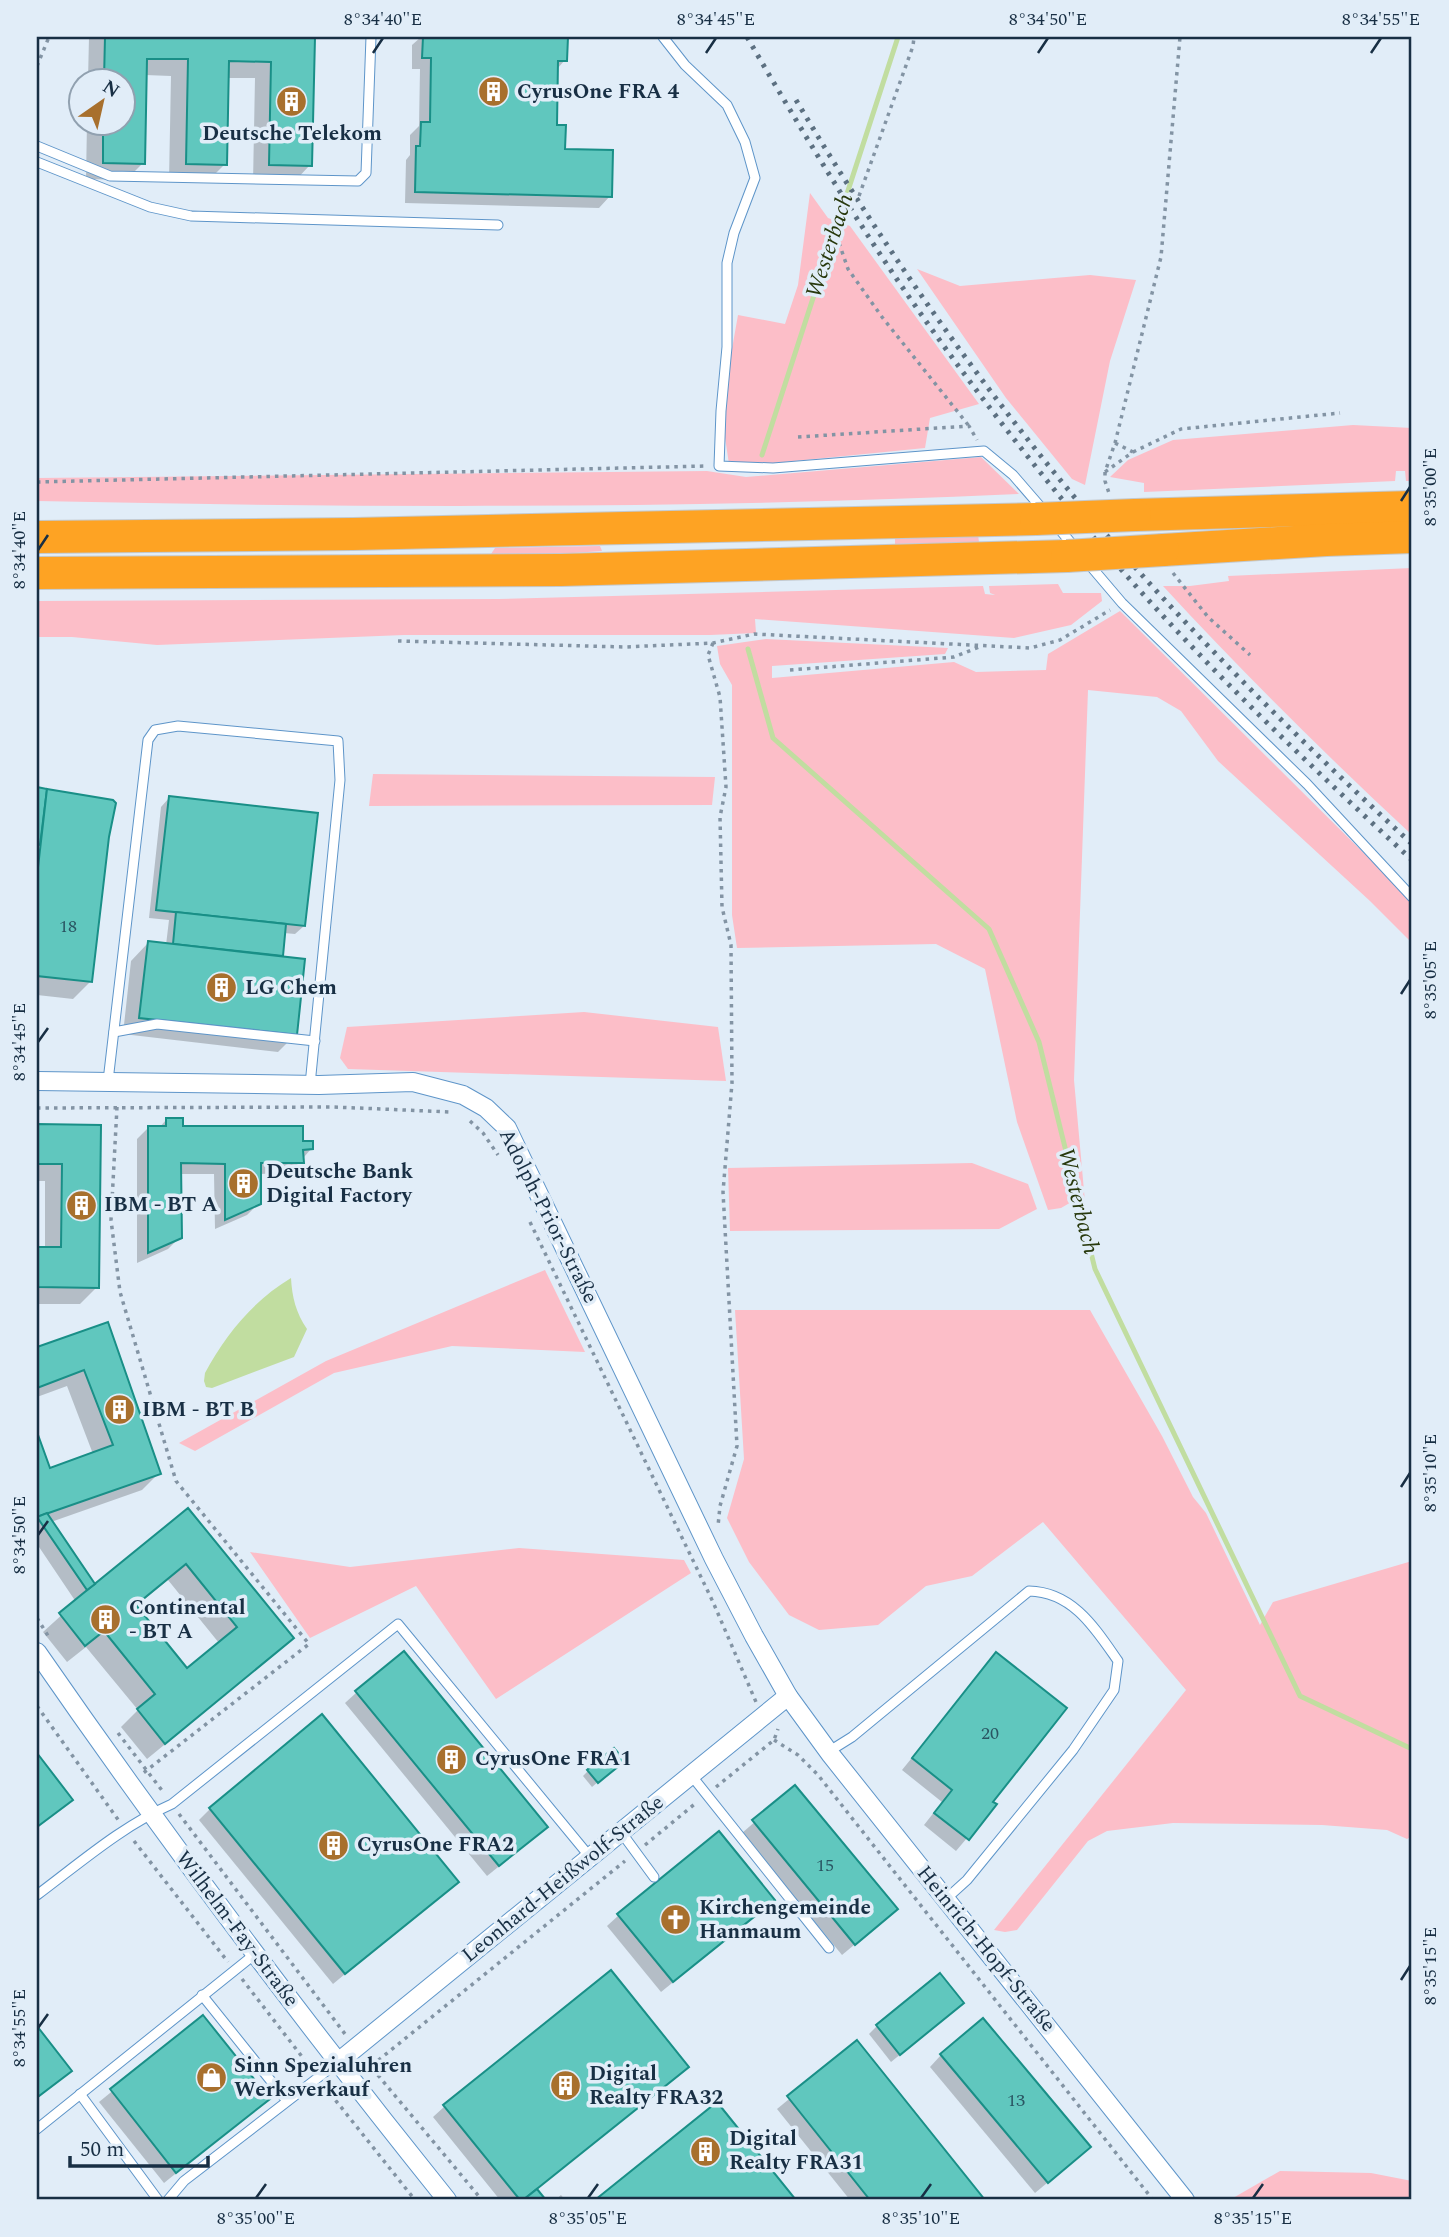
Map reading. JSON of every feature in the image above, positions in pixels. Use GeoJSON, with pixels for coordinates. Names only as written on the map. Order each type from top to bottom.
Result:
{"type":"FeatureCollection","features":[{"type":"Feature","properties":{"kind":"highway"},"geometry":{"type":"LineString","coordinates":[[46,536],[367,534],[1036,519],[1412,507]]}},
{"type":"Feature","properties":{"kind":"highway"},"geometry":{"type":"LineString","coordinates":[[37,573],[561,570],[1067,556],[1412,537]]}},
{"type":"Feature","properties":{"kind":"street","name":"Adolph-Prior-Straße"},"geometry":{"type":"LineString","coordinates":[[37,1081],[310,1085],[413,1082],[463,1095],[486,1108],[507,1128],[714,1559],[788,1696]]}},
{"type":"Feature","properties":{"kind":"street","name":"Wilhelm-Fay-Straße"},"geometry":{"type":"LineString","coordinates":[[37,1652],[151,1814],[255,1954],[337,2063],[447,2200]]}},
{"type":"Feature","properties":{"kind":"street","name":"Leonhard-Heißwolf-Straße"},"geometry":{"type":"LineString","coordinates":[[337,2063],[788,1696]]}},
{"type":"Feature","properties":{"kind":"street","name":"Heinrich-Hopf-Straße"},"geometry":{"type":"LineString","coordinates":[[788,1696],[828,1752],[1185,2200]]}},
{"type":"Feature","properties":{"kind":"lane"},"geometry":{"type":"LineString","coordinates":[[37,146],[110,176],[358,181],[366,173],[371,37]]}},
{"type":"Feature","properties":{"kind":"lane"},"geometry":{"type":"LineString","coordinates":[[663,37],[685,65],[727,105],[745,142],[755,178],[734,233],[727,263],[727,347],[719,466],[773,468],[984,451],[1013,475],[1122,603],[1307,785],[1412,897]]}},
{"type":"Feature","properties":{"kind":"lane"},"geometry":{"type":"LineString","coordinates":[[37,162],[150,207],[191,216],[498,225]]}},
{"type":"Feature","properties":{"kind":"lane"},"geometry":{"type":"LineString","coordinates":[[113,1081],[114,1032],[148,740],[155,730],[178,726],[338,741],[340,779],[310,1085]]}},
{"type":"Feature","properties":{"kind":"lane"},"geometry":{"type":"LineString","coordinates":[[114,1032],[157,1024],[314,1041]]}},
{"type":"Feature","properties":{"kind":"lane"},"geometry":{"type":"LineString","coordinates":[[828,1752],[852,1737],[1029,1591],[1061,1598],[1090,1621],[1118,1661],[1114,1690],[1073,1750],[967,1880],[946,1899]]}},
{"type":"Feature","properties":{"kind":"lane"},"geometry":{"type":"LineString","coordinates":[[37,1895],[125,1829],[172,1804],[398,1624],[590,1857]]}},
{"type":"Feature","properties":{"kind":"lane"},"geometry":{"type":"LineString","coordinates":[[691,1775],[829,1948]]}},
{"type":"Feature","properties":{"kind":"lane"},"geometry":{"type":"LineString","coordinates":[[621,1832],[654,1877]]}},
{"type":"Feature","properties":{"kind":"lane"},"geometry":{"type":"LineString","coordinates":[[37,2129],[255,1954]]}},
{"type":"Feature","properties":{"kind":"lane"},"geometry":{"type":"LineString","coordinates":[[202,1995],[288,2101]]}},
{"type":"Feature","properties":{"kind":"lane"},"geometry":{"type":"LineString","coordinates":[[168,2200],[184,2181],[337,2063]]}},
{"type":"Feature","properties":{"kind":"lane"},"geometry":{"type":"LineString","coordinates":[[80,2094],[158,2200]]}},
{"type":"Feature","properties":{"kind":"path"},"geometry":{"type":"LineString","coordinates":[[37,66],[49,37]]}},
{"type":"Feature","properties":{"kind":"path"},"geometry":{"type":"LineString","coordinates":[[859,196],[914,37]]}},
{"type":"Feature","properties":{"kind":"path"},"geometry":{"type":"LineString","coordinates":[[1180,37],[1161,257],[1115,443],[1105,472],[1133,452],[1181,429],[1340,413]]}},
{"type":"Feature","properties":{"kind":"path"},"geometry":{"type":"LineString","coordinates":[[839,243],[848,269],[882,317],[969,426],[984,451]]}},
{"type":"Feature","properties":{"kind":"path"},"geometry":{"type":"LineString","coordinates":[[798,437],[969,426]]}},
{"type":"Feature","properties":{"kind":"path"},"geometry":{"type":"LineString","coordinates":[[1115,443],[1133,452]]}},
{"type":"Feature","properties":{"kind":"path"},"geometry":{"type":"LineString","coordinates":[[37,482],[719,466]]}},
{"type":"Feature","properties":{"kind":"path"},"geometry":{"type":"LineString","coordinates":[[398,641],[625,646],[713,643],[754,634],[1030,648],[1060,640],[1122,603]]}},
{"type":"Feature","properties":{"kind":"path"},"geometry":{"type":"LineString","coordinates":[[1208,617],[1250,655]]}},
{"type":"Feature","properties":{"kind":"path"},"geometry":{"type":"LineString","coordinates":[[713,643],[708,655],[720,697],[726,787],[720,817],[722,906],[731,945],[732,1083],[723,1192],[737,1446],[720,1506],[714,1559]]}},
{"type":"Feature","properties":{"kind":"path"},"geometry":{"type":"LineString","coordinates":[[790,670],[954,657],[981,646]]}},
{"type":"Feature","properties":{"kind":"path"},"geometry":{"type":"LineString","coordinates":[[113,1081],[117,1108],[111,1220],[120,1292],[176,1481],[309,1644],[148,1770]]}},
{"type":"Feature","properties":{"kind":"path"},"geometry":{"type":"LineString","coordinates":[[37,1108],[334,1107],[460,1112]]}},
{"type":"Feature","properties":{"kind":"path"},"geometry":{"type":"LineString","coordinates":[[468,1119],[483,1133],[503,1162]]}},
{"type":"Feature","properties":{"kind":"path"},"geometry":{"type":"LineString","coordinates":[[530,1222],[765,1715]]}},
{"type":"Feature","properties":{"kind":"path"},"geometry":{"type":"LineString","coordinates":[[37,1618],[51,1640]]}},
{"type":"Feature","properties":{"kind":"path"},"geometry":{"type":"LineString","coordinates":[[352,2082],[774,1740],[788,1696]]}},
{"type":"Feature","properties":{"kind":"path"},"geometry":{"type":"LineString","coordinates":[[37,1706],[125,1829],[415,2200]]}},
{"type":"Feature","properties":{"kind":"path"},"geometry":{"type":"LineString","coordinates":[[113,1727],[371,2066],[482,2200]]}},
{"type":"Feature","properties":{"kind":"path"},"geometry":{"type":"LineString","coordinates":[[774,1740],[797,1755],[818,1775],[1153,2200]]}},
{"type":"Feature","properties":{"kind":"shaded area"},"geometry":{"type":"Polygon","coordinates":[[[810,193],[828,218],[850,226],[979,404],[930,418],[925,448],[744,466],[729,464],[721,411],[738,315],[785,324],[798,285],[810,193]]]}},
{"type":"Feature","properties":{"kind":"shaded area"},"geometry":{"type":"Polygon","coordinates":[[[917,269],[960,286],[1090,275],[1136,280],[1110,361],[1085,485],[1072,479],[1006,398],[917,269]]]}},
{"type":"Feature","properties":{"kind":"shaded area"},"geometry":{"type":"Polygon","coordinates":[[[1353,425],[1412,428],[1412,481],[1406,481],[1405,471],[1396,471],[1395,481],[1144,492],[1144,483],[1110,477],[1128,460],[1173,440],[1353,425]]]}},
{"type":"Feature","properties":{"kind":"shaded area"},"geometry":{"type":"Polygon","coordinates":[[[981,457],[1019,494],[528,506],[37,501],[37,478],[707,471],[746,477],[981,457]]]}},
{"type":"Feature","properties":{"kind":"shaded area"},"geometry":{"type":"Polygon","coordinates":[[[978,535],[979,542],[895,544],[895,539],[978,535]]]}},
{"type":"Feature","properties":{"kind":"shaded area"},"geometry":{"type":"Polygon","coordinates":[[[600,546],[602,551],[491,554],[495,548],[600,546]]]}},
{"type":"Feature","properties":{"kind":"shaded area"},"geometry":{"type":"Polygon","coordinates":[[[1412,568],[1412,835],[1285,713],[1163,586],[1229,581],[1228,576],[1412,568]]]}},
{"type":"Feature","properties":{"kind":"shaded area"},"geometry":{"type":"Polygon","coordinates":[[[1058,584],[1063,593],[1101,593],[1102,601],[1071,625],[1014,638],[755,619],[756,633],[710,635],[404,635],[157,645],[72,637],[37,637],[37,601],[499,599],[983,586],[985,594],[995,595],[990,593],[989,586],[1058,584]]]}},
{"type":"Feature","properties":{"kind":"shaded area"},"geometry":{"type":"Polygon","coordinates":[[[1120,611],[1412,901],[1412,943],[1218,761],[1181,711],[1157,697],[1088,690],[1074,1080],[1085,1202],[1080,1197],[1061,1208],[1048,1210],[1017,1122],[985,969],[936,944],[737,948],[732,915],[732,685],[720,664],[717,646],[766,639],[948,648],[945,654],[772,666],[772,678],[954,662],[976,672],[1046,670],[1048,654],[1120,611]]]}},
{"type":"Feature","properties":{"kind":"shaded area"},"geometry":{"type":"Polygon","coordinates":[[[373,774],[715,777],[712,805],[369,806],[373,774]]]}},
{"type":"Feature","properties":{"kind":"shaded area"},"geometry":{"type":"Polygon","coordinates":[[[584,1012],[718,1027],[726,1081],[348,1069],[340,1058],[347,1027],[584,1012]]]}},
{"type":"Feature","properties":{"kind":"shaded area"},"geometry":{"type":"Polygon","coordinates":[[[972,1163],[1028,1184],[1037,1209],[999,1229],[730,1231],[728,1168],[972,1163]]]}},
{"type":"Feature","properties":{"kind":"shaded area"},"geometry":{"type":"Polygon","coordinates":[[[545,1270],[585,1352],[452,1346],[334,1373],[195,1451],[179,1443],[326,1361],[545,1270]]]}},
{"type":"Feature","properties":{"kind":"shaded area"},"geometry":{"type":"Polygon","coordinates":[[[291,1278],[295,1305],[307,1329],[294,1357],[212,1388],[206,1387],[205,1373],[231,1332],[264,1297],[291,1278]]]}},
{"type":"Feature","properties":{"kind":"shaded area"},"geometry":{"type":"Polygon","coordinates":[[[735,1310],[1090,1310],[1162,1436],[1193,1497],[1206,1513],[1260,1625],[1273,1602],[1412,1561],[1412,1836],[1407,1839],[1387,1830],[1322,1825],[1173,1823],[1107,1831],[1088,1841],[1017,1930],[994,1930],[1186,1690],[1043,1522],[972,1576],[926,1586],[878,1625],[819,1630],[789,1615],[749,1562],[727,1518],[744,1459],[735,1310]]]}},
{"type":"Feature","properties":{"kind":"shaded area"},"geometry":{"type":"Polygon","coordinates":[[[519,1548],[684,1560],[691,1573],[496,1699],[416,1586],[310,1638],[250,1552],[350,1567],[519,1548]]]}},
{"type":"Feature","properties":{"kind":"shaded area"},"geometry":{"type":"Polygon","coordinates":[[[1280,2171],[1371,2173],[1412,2181],[1412,2200],[1233,2198],[1280,2171]]]}},
{"type":"Feature","properties":{"kind":"building","name":"Deutsche Telekom"},"geometry":{"type":"Polygon","coordinates":[[[105,37],[315,37],[312,166],[269,165],[271,62],[229,61],[227,165],[186,164],[188,59],[147,59],[145,164],[103,163],[103,136],[136,136],[136,66],[104,66],[105,37]]]}},
{"type":"Feature","properties":{"kind":"building","name":"CyrusOne FRA 4"},"geometry":{"type":"Polygon","coordinates":[[[423,37],[568,37],[567,61],[558,61],[557,125],[566,125],[565,149],[613,150],[612,197],[415,192],[416,146],[420,146],[421,122],[430,122],[431,58],[422,58],[423,37]]]}},
{"type":"Feature","properties":{"kind":"building"},"geometry":{"type":"Polygon","coordinates":[[[37,787],[47,789],[40,845],[37,844],[37,787]]]}},
{"type":"Feature","properties":{"kind":"building"},"geometry":{"type":"Polygon","coordinates":[[[47,789],[113,800],[116,803],[109,837],[92,982],[37,976],[37,876],[47,789]]]}},
{"type":"Feature","properties":{"kind":"building"},"geometry":{"type":"Polygon","coordinates":[[[169,796],[318,813],[305,926],[156,910],[169,796]]]}},
{"type":"Feature","properties":{"kind":"building"},"geometry":{"type":"Polygon","coordinates":[[[176,912],[286,924],[283,956],[173,944],[176,912]]]}},
{"type":"Feature","properties":{"kind":"building","name":"LG Chem"},"geometry":{"type":"Polygon","coordinates":[[[148,941],[305,959],[297,1035],[139,1018],[148,941]]]}},
{"type":"Feature","properties":{"kind":"building","name":"Deutsche Bank Digital Factory"},"geometry":{"type":"Polygon","coordinates":[[[166,1118],[183,1118],[183,1126],[303,1126],[303,1141],[313,1141],[313,1149],[303,1150],[304,1163],[261,1163],[261,1204],[225,1220],[225,1164],[181,1163],[182,1238],[148,1253],[148,1126],[166,1126],[166,1118]]]}},
{"type":"Feature","properties":{"kind":"building","name":"IBM - BT A"},"geometry":{"type":"Polygon","coordinates":[[[37,1124],[101,1125],[99,1288],[37,1287],[37,1247],[61,1247],[62,1164],[37,1164],[37,1124]]]}},
{"type":"Feature","properties":{"kind":"building","name":"IBM - BT B"},"geometry":{"type":"Polygon","coordinates":[[[108,1322],[161,1474],[37,1517],[37,1432],[50,1468],[113,1445],[84,1370],[37,1388],[37,1347],[108,1322]]]}},
{"type":"Feature","properties":{"kind":"building","name":"Continental - BT A"},"geometry":{"type":"Polygon","coordinates":[[[188,1508],[294,1638],[165,1744],[137,1709],[155,1694],[104,1631],[85,1646],[59,1613],[188,1508]],[[186,1564],[136,1605],[187,1668],[237,1627],[186,1564]]]}},
{"type":"Feature","properties":{"kind":"building"},"geometry":{"type":"Polygon","coordinates":[[[47,1513],[95,1584],[87,1590],[37,1517],[47,1513]]]}},
{"type":"Feature","properties":{"kind":"building","name":"CyrusOne FRA1"},"geometry":{"type":"Polygon","coordinates":[[[404,1651],[548,1827],[499,1866],[355,1691],[404,1651]]]}},
{"type":"Feature","properties":{"kind":"building"},"geometry":{"type":"Polygon","coordinates":[[[996,1652],[1067,1708],[993,1802],[997,1804],[969,1840],[934,1813],[952,1790],[912,1758],[996,1652]]]}},
{"type":"Feature","properties":{"kind":"building","name":"CyrusOne FRA2"},"geometry":{"type":"Polygon","coordinates":[[[322,1714],[459,1882],[345,1974],[209,1808],[322,1714]]]}},
{"type":"Feature","properties":{"kind":"building"},"geometry":{"type":"Polygon","coordinates":[[[614,1748],[625,1761],[598,1783],[587,1770],[614,1748]]]}},
{"type":"Feature","properties":{"kind":"building"},"geometry":{"type":"Polygon","coordinates":[[[37,1753],[73,1800],[37,1827],[37,1753]]]}},
{"type":"Feature","properties":{"kind":"building"},"geometry":{"type":"Polygon","coordinates":[[[795,1785],[898,1909],[855,1945],[752,1820],[795,1785]]]}},
{"type":"Feature","properties":{"kind":"building"},"geometry":{"type":"Polygon","coordinates":[[[719,1831],[775,1900],[673,1982],[617,1914],[719,1831]]]}},
{"type":"Feature","properties":{"kind":"building","name":"Digital Realty FRA32"},"geometry":{"type":"Polygon","coordinates":[[[611,1970],[689,2067],[520,2200],[443,2105],[611,1970]]]}},
{"type":"Feature","properties":{"kind":"building"},"geometry":{"type":"Polygon","coordinates":[[[940,1973],[964,2003],[900,2055],[876,2025],[940,1973]]]}},
{"type":"Feature","properties":{"kind":"building"},"geometry":{"type":"Polygon","coordinates":[[[203,2015],[270,2099],[176,2173],[110,2089],[203,2015]]]}},
{"type":"Feature","properties":{"kind":"building"},"geometry":{"type":"Polygon","coordinates":[[[983,2018],[1091,2147],[1048,2183],[940,2054],[983,2018]]]}},
{"type":"Feature","properties":{"kind":"building"},"geometry":{"type":"Polygon","coordinates":[[[37,2026],[72,2071],[39,2096],[37,2093],[37,2026]]]}},
{"type":"Feature","properties":{"kind":"building"},"geometry":{"type":"Polygon","coordinates":[[[857,2040],[985,2200],[870,2200],[787,2096],[857,2040]]]}},
{"type":"Feature","properties":{"kind":"building","name":"Digital Realty FRA31"},"geometry":{"type":"Polygon","coordinates":[[[717,2102],[796,2200],[595,2200],[717,2102]]]}},
{"type":"Feature","properties":{"kind":"building"},"geometry":{"type":"Polygon","coordinates":[[[537,2189],[546,2200],[523,2200],[537,2189]]]}},
{"type":"Feature","properties":{"kind":"waterway","name":"Westerbach"},"geometry":{"type":"LineString","coordinates":[[762,455],[898,37]]}},
{"type":"Feature","properties":{"kind":"waterway","name":"Westerbach"},"geometry":{"type":"LineString","coordinates":[[748,649],[773,738],[989,929],[1039,1042],[1095,1269],[1300,1696],[1412,1749]]}},
{"type":"Feature","properties":{"kind":"railway"},"geometry":{"type":"LineString","coordinates":[[747,37],[827,172],[904,289],[957,365],[1042,474],[1100,545],[1212,668],[1412,860]]}},
{"type":"Feature","properties":{"kind":"railway"},"geometry":{"type":"LineString","coordinates":[[796,100],[867,215],[943,327],[1066,487],[1219,657],[1412,844]]}},
{"type":"Feature","properties":{"kind":"place","name":"CyrusOne FRA 4"},"geometry":{"type":"Point","coordinates":[494,92]}},
{"type":"Feature","properties":{"kind":"place","name":"Deutsche Telekom"},"geometry":{"type":"Point","coordinates":[292,102]}},
{"type":"Feature","properties":{"kind":"place","name":"LG Chem"},"geometry":{"type":"Point","coordinates":[222,988]}},
{"type":"Feature","properties":{"kind":"place","name":"Deutsche Bank Digital Factory"},"geometry":{"type":"Point","coordinates":[243,1184]}},
{"type":"Feature","properties":{"kind":"place","name":"IBM - BT A"},"geometry":{"type":"Point","coordinates":[81,1205]}},
{"type":"Feature","properties":{"kind":"place","name":"IBM - BT B"},"geometry":{"type":"Point","coordinates":[119,1410]}},
{"type":"Feature","properties":{"kind":"place","name":"Continental - BT A"},"geometry":{"type":"Point","coordinates":[106,1620]}},
{"type":"Feature","properties":{"kind":"place","name":"CyrusOne FRA1"},"geometry":{"type":"Point","coordinates":[452,1759]}},
{"type":"Feature","properties":{"kind":"place","name":"CyrusOne FRA2"},"geometry":{"type":"Point","coordinates":[334,1845]}},
{"type":"Feature","properties":{"kind":"place","name":"Kirchengemeinde Hanmaum"},"geometry":{"type":"Point","coordinates":[676,1920]}},
{"type":"Feature","properties":{"kind":"place","name":"Sinn Spezialuhren Werksverkauf"},"geometry":{"type":"Point","coordinates":[211,2078]}},
{"type":"Feature","properties":{"kind":"place","name":"Digital Realty FRA32"},"geometry":{"type":"Point","coordinates":[566,2086]}},
{"type":"Feature","properties":{"kind":"place","name":"Digital Realty FRA31"},"geometry":{"type":"Point","coordinates":[706,2151]}}]}
